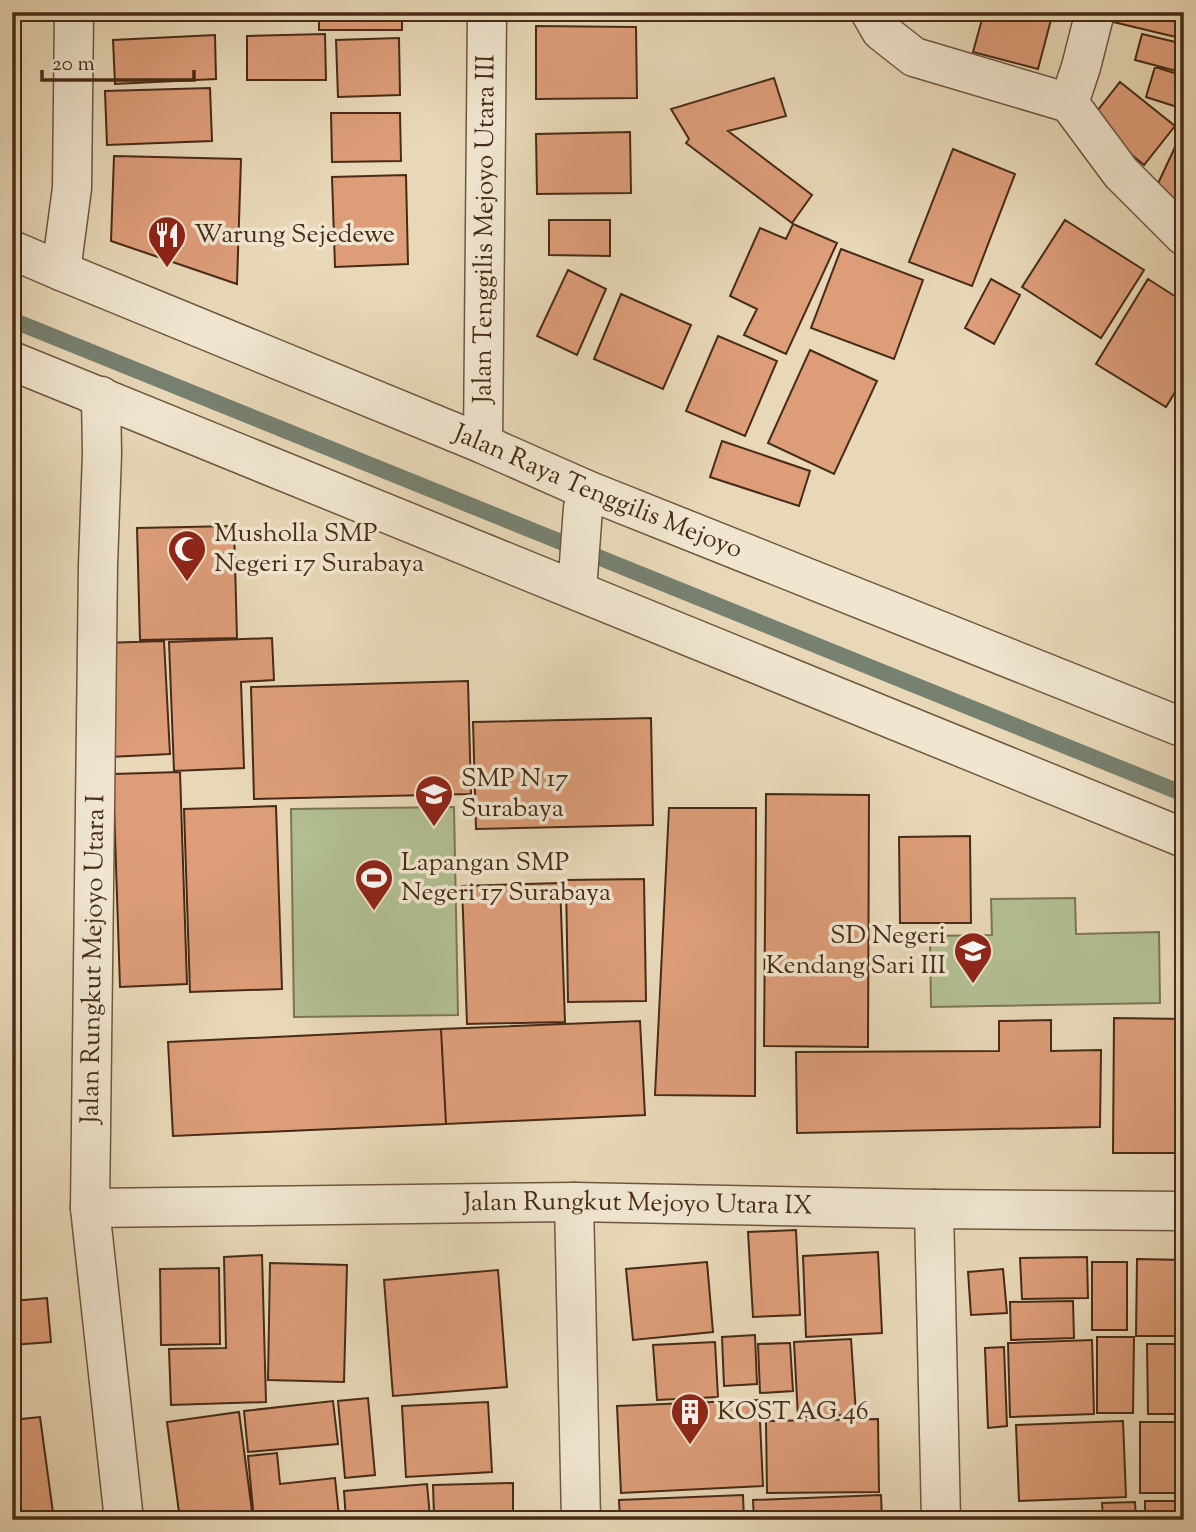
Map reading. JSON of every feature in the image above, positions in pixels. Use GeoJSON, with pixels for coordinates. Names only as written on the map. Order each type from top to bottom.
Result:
{"type":"FeatureCollection","features":[{"type":"Feature","properties":{"kind":"street"},"geometry":{"type":"LineString","coordinates":[[61,271],[72,188],[74,12]]}},
{"type":"Feature","properties":{"kind":"street","name":"Jalan Tenggilis Mejoyo Utara III"},"geometry":{"type":"LineString","coordinates":[[483,444],[487,12]]}},
{"type":"Feature","properties":{"kind":"street"},"geometry":{"type":"LineString","coordinates":[[870,12],[881,31],[914,57],[1069,103],[1121,173],[1184,236]]}},
{"type":"Feature","properties":{"kind":"street"},"geometry":{"type":"LineString","coordinates":[[1069,103],[1095,12]]}},
{"type":"Feature","properties":{"kind":"street","name":"Jalan Raya Tenggilis Mejoyo"},"geometry":{"type":"LineString","coordinates":[[12,250],[483,444],[585,499],[1184,728]]}},
{"type":"Feature","properties":{"kind":"street"},"geometry":{"type":"LineString","coordinates":[[12,361],[578,582],[1184,838]]}},
{"type":"Feature","properties":{"kind":"street","name":"Jalan Rungkut Mejoyo Utara I"},"geometry":{"type":"LineString","coordinates":[[101,396],[90,1208],[124,1520]]}},
{"type":"Feature","properties":{"kind":"street"},"geometry":{"type":"LineString","coordinates":[[578,582],[585,499]]}},
{"type":"Feature","properties":{"kind":"street"},"geometry":{"type":"LineString","coordinates":[[574,1202],[581,1520]]}},
{"type":"Feature","properties":{"kind":"street","name":"Jalan Rungkut Mejoyo Utara IX"},"geometry":{"type":"LineString","coordinates":[[90,1208],[574,1202],[1184,1211]]}},
{"type":"Feature","properties":{"kind":"street"},"geometry":{"type":"LineString","coordinates":[[934,1209],[942,1520]]}},
{"type":"Feature","properties":{"kind":"green space","name":"Lapangan SMP Negeri 17 Surabaya"},"geometry":{"type":"Polygon","coordinates":[[[454,807],[458,1015],[294,1017],[291,809],[454,807]]]}},
{"type":"Feature","properties":{"kind":"green space"},"geometry":{"type":"Polygon","coordinates":[[[1075,898],[1076,934],[1159,932],[1160,1003],[931,1007],[930,936],[992,935],[991,899],[1075,898]]]}},
{"type":"Feature","properties":{"kind":"building"},"geometry":{"type":"Polygon","coordinates":[[[319,12],[402,12],[402,30],[319,30],[319,12]]]}},
{"type":"Feature","properties":{"kind":"building"},"geometry":{"type":"Polygon","coordinates":[[[708,12],[816,12],[817,17],[708,18],[708,12]]]}},
{"type":"Feature","properties":{"kind":"building"},"geometry":{"type":"Polygon","coordinates":[[[984,12],[1053,12],[1038,69],[973,52],[984,12]]]}},
{"type":"Feature","properties":{"kind":"building"},"geometry":{"type":"Polygon","coordinates":[[[1111,12],[1184,12],[1184,39],[1109,21],[1111,12]]]}},
{"type":"Feature","properties":{"kind":"building"},"geometry":{"type":"Polygon","coordinates":[[[536,26],[636,27],[637,98],[536,99],[536,26]]]}},
{"type":"Feature","properties":{"kind":"building"},"geometry":{"type":"Polygon","coordinates":[[[325,34],[326,80],[247,80],[247,36],[325,34]]]}},
{"type":"Feature","properties":{"kind":"building"},"geometry":{"type":"Polygon","coordinates":[[[1142,34],[1184,44],[1184,73],[1135,60],[1142,34]]]}},
{"type":"Feature","properties":{"kind":"building"},"geometry":{"type":"Polygon","coordinates":[[[215,35],[216,79],[115,84],[113,40],[215,35]]]}},
{"type":"Feature","properties":{"kind":"building"},"geometry":{"type":"Polygon","coordinates":[[[399,38],[400,95],[338,97],[336,40],[399,38]]]}},
{"type":"Feature","properties":{"kind":"building"},"geometry":{"type":"Polygon","coordinates":[[[1155,67],[1184,76],[1177,107],[1146,97],[1155,67]]]}},
{"type":"Feature","properties":{"kind":"building"},"geometry":{"type":"Polygon","coordinates":[[[774,78],[786,116],[728,131],[812,195],[792,223],[686,143],[689,139],[671,109],[774,78]]]}},
{"type":"Feature","properties":{"kind":"building"},"geometry":{"type":"Polygon","coordinates":[[[1120,82],[1175,126],[1144,165],[1090,120],[1120,82]]]}},
{"type":"Feature","properties":{"kind":"building"},"geometry":{"type":"Polygon","coordinates":[[[210,88],[212,141],[107,145],[105,91],[210,88]]]}},
{"type":"Feature","properties":{"kind":"building"},"geometry":{"type":"Polygon","coordinates":[[[331,113],[400,113],[401,161],[332,162],[331,113]]]}},
{"type":"Feature","properties":{"kind":"building"},"geometry":{"type":"Polygon","coordinates":[[[1184,128],[1184,185],[1176,202],[1154,192],[1184,128]]]}},
{"type":"Feature","properties":{"kind":"building"},"geometry":{"type":"Polygon","coordinates":[[[630,132],[631,193],[537,194],[536,134],[630,132]]]}},
{"type":"Feature","properties":{"kind":"building"},"geometry":{"type":"Polygon","coordinates":[[[953,149],[1015,174],[972,286],[909,262],[953,149]]]}},
{"type":"Feature","properties":{"kind":"building"},"geometry":{"type":"Polygon","coordinates":[[[114,156],[241,159],[237,284],[111,241],[114,156]]]}},
{"type":"Feature","properties":{"kind":"building"},"geometry":{"type":"Polygon","coordinates":[[[406,175],[408,264],[335,267],[332,177],[406,175]]]}},
{"type":"Feature","properties":{"kind":"building"},"geometry":{"type":"Polygon","coordinates":[[[549,220],[610,220],[610,256],[549,255],[549,220]]]}},
{"type":"Feature","properties":{"kind":"building"},"geometry":{"type":"Polygon","coordinates":[[[1065,220],[1144,270],[1101,338],[1022,287],[1065,220]]]}},
{"type":"Feature","properties":{"kind":"building"},"geometry":{"type":"Polygon","coordinates":[[[793,224],[837,243],[786,354],[744,335],[757,309],[730,296],[760,228],[786,239],[793,224]]]}},
{"type":"Feature","properties":{"kind":"building"},"geometry":{"type":"Polygon","coordinates":[[[841,249],[923,280],[894,359],[811,328],[841,249]]]}},
{"type":"Feature","properties":{"kind":"building"},"geometry":{"type":"Polygon","coordinates":[[[568,270],[606,289],[577,355],[537,336],[568,270]]]}},
{"type":"Feature","properties":{"kind":"building"},"geometry":{"type":"Polygon","coordinates":[[[991,279],[1020,295],[994,344],[965,328],[991,279]]]}},
{"type":"Feature","properties":{"kind":"building"},"geometry":{"type":"Polygon","coordinates":[[[1148,279],[1184,302],[1184,377],[1166,407],[1096,364],[1148,279]]]}},
{"type":"Feature","properties":{"kind":"building"},"geometry":{"type":"Polygon","coordinates":[[[621,294],[691,325],[663,389],[594,359],[621,294]]]}},
{"type":"Feature","properties":{"kind":"building"},"geometry":{"type":"Polygon","coordinates":[[[718,336],[777,361],[745,436],[686,411],[718,336]]]}},
{"type":"Feature","properties":{"kind":"building"},"geometry":{"type":"Polygon","coordinates":[[[810,350],[877,381],[834,474],[768,443],[810,350]]]}},
{"type":"Feature","properties":{"kind":"building"},"geometry":{"type":"Polygon","coordinates":[[[722,441],[810,471],[799,506],[710,477],[722,441]]]}},
{"type":"Feature","properties":{"kind":"building","name":"Musholla SMP Negeri 17 Surabaya"},"geometry":{"type":"Polygon","coordinates":[[[234,526],[237,638],[140,640],[137,528],[234,526]]]}},
{"type":"Feature","properties":{"kind":"building"},"geometry":{"type":"Polygon","coordinates":[[[12,558],[21,558],[21,691],[12,691],[12,558]]]}},
{"type":"Feature","properties":{"kind":"building"},"geometry":{"type":"Polygon","coordinates":[[[272,638],[274,680],[241,682],[244,768],[174,771],[169,642],[272,638]]]}},
{"type":"Feature","properties":{"kind":"building"},"geometry":{"type":"Polygon","coordinates":[[[164,641],[170,754],[109,757],[103,643],[164,641]]]}},
{"type":"Feature","properties":{"kind":"building"},"geometry":{"type":"Polygon","coordinates":[[[468,681],[471,794],[254,799],[251,687],[468,681]]]}},
{"type":"Feature","properties":{"kind":"building"},"geometry":{"type":"Polygon","coordinates":[[[651,718],[653,825],[476,829],[473,722],[651,718]]]}},
{"type":"Feature","properties":{"kind":"building"},"geometry":{"type":"Polygon","coordinates":[[[180,772],[187,984],[120,987],[113,774],[180,772]]]}},
{"type":"Feature","properties":{"kind":"building"},"geometry":{"type":"Polygon","coordinates":[[[766,794],[869,795],[868,1047],[764,1046],[766,794]]]}},
{"type":"Feature","properties":{"kind":"building"},"geometry":{"type":"Polygon","coordinates":[[[276,806],[282,989],[190,992],[184,809],[276,806]]]}},
{"type":"Feature","properties":{"kind":"building"},"geometry":{"type":"Polygon","coordinates":[[[669,808],[756,808],[755,1096],[655,1095],[669,808]]]}},
{"type":"Feature","properties":{"kind":"building"},"geometry":{"type":"Polygon","coordinates":[[[970,836],[971,923],[900,923],[899,837],[970,836]]]}},
{"type":"Feature","properties":{"kind":"building"},"geometry":{"type":"Polygon","coordinates":[[[644,879],[646,1001],[568,1002],[566,880],[644,879]]]}},
{"type":"Feature","properties":{"kind":"building"},"geometry":{"type":"Polygon","coordinates":[[[560,883],[565,1022],[467,1024],[462,886],[560,883]]]}},
{"type":"Feature","properties":{"kind":"building"},"geometry":{"type":"Polygon","coordinates":[[[1114,1018],[1184,1019],[1184,1153],[1113,1153],[1114,1018]]]}},
{"type":"Feature","properties":{"kind":"building"},"geometry":{"type":"Polygon","coordinates":[[[1051,1020],[1051,1051],[1101,1050],[1100,1127],[797,1133],[796,1052],[999,1051],[999,1021],[1051,1020]]]}},
{"type":"Feature","properties":{"kind":"building"},"geometry":{"type":"Polygon","coordinates":[[[640,1021],[645,1115],[446,1124],[441,1029],[640,1021]]]}},
{"type":"Feature","properties":{"kind":"building"},"geometry":{"type":"Polygon","coordinates":[[[441,1029],[446,1124],[173,1136],[168,1042],[441,1029]]]}},
{"type":"Feature","properties":{"kind":"building"},"geometry":{"type":"Polygon","coordinates":[[[796,1230],[800,1315],[753,1317],[748,1232],[796,1230]]]}},
{"type":"Feature","properties":{"kind":"building"},"geometry":{"type":"Polygon","coordinates":[[[878,1252],[882,1333],[806,1337],[803,1256],[878,1252]]]}},
{"type":"Feature","properties":{"kind":"building"},"geometry":{"type":"Polygon","coordinates":[[[262,1255],[266,1402],[171,1405],[169,1349],[226,1348],[224,1257],[262,1255]]]}},
{"type":"Feature","properties":{"kind":"building"},"geometry":{"type":"Polygon","coordinates":[[[1087,1257],[1088,1298],[1022,1299],[1020,1258],[1087,1257]]]}},
{"type":"Feature","properties":{"kind":"building"},"geometry":{"type":"Polygon","coordinates":[[[1137,1259],[1184,1260],[1184,1336],[1136,1336],[1137,1259]]]}},
{"type":"Feature","properties":{"kind":"building"},"geometry":{"type":"Polygon","coordinates":[[[707,1262],[713,1332],[633,1340],[626,1269],[707,1262]]]}},
{"type":"Feature","properties":{"kind":"building"},"geometry":{"type":"Polygon","coordinates":[[[1092,1262],[1127,1262],[1127,1330],[1092,1330],[1092,1262]]]}},
{"type":"Feature","properties":{"kind":"building"},"geometry":{"type":"Polygon","coordinates":[[[270,1263],[347,1265],[344,1382],[268,1380],[270,1263]]]}},
{"type":"Feature","properties":{"kind":"building"},"geometry":{"type":"Polygon","coordinates":[[[219,1268],[220,1344],[161,1345],[160,1269],[219,1268]]]}},
{"type":"Feature","properties":{"kind":"building"},"geometry":{"type":"Polygon","coordinates":[[[1003,1269],[1007,1313],[971,1315],[968,1272],[1003,1269]]]}},
{"type":"Feature","properties":{"kind":"building"},"geometry":{"type":"Polygon","coordinates":[[[498,1270],[507,1387],[393,1396],[384,1280],[498,1270]]]}},
{"type":"Feature","properties":{"kind":"building"},"geometry":{"type":"Polygon","coordinates":[[[47,1298],[51,1342],[12,1345],[12,1301],[47,1298]]]}},
{"type":"Feature","properties":{"kind":"building"},"geometry":{"type":"Polygon","coordinates":[[[1073,1301],[1074,1338],[1011,1340],[1010,1302],[1073,1301]]]}},
{"type":"Feature","properties":{"kind":"building"},"geometry":{"type":"Polygon","coordinates":[[[755,1335],[757,1384],[724,1386],[722,1337],[755,1335]]]}},
{"type":"Feature","properties":{"kind":"building"},"geometry":{"type":"Polygon","coordinates":[[[1097,1337],[1134,1337],[1133,1413],[1097,1413],[1097,1337]]]}},
{"type":"Feature","properties":{"kind":"building"},"geometry":{"type":"Polygon","coordinates":[[[851,1339],[856,1414],[798,1418],[794,1342],[851,1339]]]}},
{"type":"Feature","properties":{"kind":"building"},"geometry":{"type":"Polygon","coordinates":[[[1092,1340],[1094,1414],[1010,1417],[1008,1343],[1092,1340]]]}},
{"type":"Feature","properties":{"kind":"building"},"geometry":{"type":"Polygon","coordinates":[[[715,1342],[718,1397],[657,1400],[653,1345],[715,1342]]]}},
{"type":"Feature","properties":{"kind":"building"},"geometry":{"type":"Polygon","coordinates":[[[790,1343],[793,1391],[760,1393],[758,1344],[790,1343]]]}},
{"type":"Feature","properties":{"kind":"building"},"geometry":{"type":"Polygon","coordinates":[[[1147,1344],[1184,1344],[1184,1414],[1148,1414],[1147,1344]]]}},
{"type":"Feature","properties":{"kind":"building"},"geometry":{"type":"Polygon","coordinates":[[[1004,1347],[1007,1426],[988,1428],[985,1348],[1004,1347]]]}},
{"type":"Feature","properties":{"kind":"building"},"geometry":{"type":"Polygon","coordinates":[[[368,1398],[375,1475],[345,1478],[338,1401],[368,1398]]]}},
{"type":"Feature","properties":{"kind":"building","name":"KOST AG 46"},"geometry":{"type":"Polygon","coordinates":[[[759,1400],[763,1486],[621,1493],[617,1406],[759,1400]]]}},
{"type":"Feature","properties":{"kind":"building"},"geometry":{"type":"Polygon","coordinates":[[[333,1401],[338,1444],[248,1452],[244,1411],[333,1401]]]}},
{"type":"Feature","properties":{"kind":"building"},"geometry":{"type":"Polygon","coordinates":[[[488,1402],[492,1472],[406,1477],[402,1406],[488,1402]]]}},
{"type":"Feature","properties":{"kind":"building"},"geometry":{"type":"Polygon","coordinates":[[[239,1412],[253,1519],[180,1520],[167,1422],[239,1412]]]}},
{"type":"Feature","properties":{"kind":"building"},"geometry":{"type":"Polygon","coordinates":[[[40,1417],[54,1520],[12,1520],[12,1420],[40,1417]]]}},
{"type":"Feature","properties":{"kind":"building"},"geometry":{"type":"Polygon","coordinates":[[[878,1419],[879,1492],[767,1493],[766,1421],[878,1419]]]}},
{"type":"Feature","properties":{"kind":"building"},"geometry":{"type":"Polygon","coordinates":[[[1123,1421],[1126,1497],[1019,1501],[1016,1425],[1123,1421]]]}},
{"type":"Feature","properties":{"kind":"building"},"geometry":{"type":"Polygon","coordinates":[[[1140,1422],[1184,1422],[1184,1493],[1140,1493],[1140,1422]]]}},
{"type":"Feature","properties":{"kind":"building"},"geometry":{"type":"Polygon","coordinates":[[[277,1453],[280,1484],[335,1478],[339,1516],[300,1520],[254,1520],[248,1456],[277,1453]]]}},
{"type":"Feature","properties":{"kind":"building"},"geometry":{"type":"Polygon","coordinates":[[[513,1483],[513,1513],[434,1515],[433,1485],[513,1483]]]}},
{"type":"Feature","properties":{"kind":"building"},"geometry":{"type":"Polygon","coordinates":[[[427,1484],[430,1517],[346,1520],[344,1491],[427,1484]]]}},
{"type":"Feature","properties":{"kind":"building"},"geometry":{"type":"Polygon","coordinates":[[[743,1495],[744,1520],[620,1520],[619,1500],[743,1495]]]}},
{"type":"Feature","properties":{"kind":"building"},"geometry":{"type":"Polygon","coordinates":[[[881,1495],[882,1520],[754,1520],[753,1500],[881,1495]]]}},
{"type":"Feature","properties":{"kind":"building"},"geometry":{"type":"Polygon","coordinates":[[[1145,1501],[1184,1501],[1184,1520],[1145,1520],[1145,1501]]]}},
{"type":"Feature","properties":{"kind":"building"},"geometry":{"type":"Polygon","coordinates":[[[1135,1502],[1136,1520],[1103,1520],[1102,1503],[1135,1502]]]}},
{"type":"Feature","properties":{"kind":"waterway"},"geometry":{"type":"LineString","coordinates":[[12,320],[1184,794]]}},
{"type":"Feature","properties":{"kind":"place","name":"Warung Sejedewe"},"geometry":{"type":"Point","coordinates":[167,269]}},
{"type":"Feature","properties":{"kind":"place","name":"Musholla SMP Negeri 17 Surabaya"},"geometry":{"type":"Point","coordinates":[187,583]}},
{"type":"Feature","properties":{"kind":"place","name":"SMP N 17 Surabaya"},"geometry":{"type":"Point","coordinates":[434,828]}},
{"type":"Feature","properties":{"kind":"place","name":"Lapangan SMP Negeri 17 Surabaya"},"geometry":{"type":"Point","coordinates":[374,912]}},
{"type":"Feature","properties":{"kind":"place","name":"SD Negeri Kendang Sari III"},"geometry":{"type":"Point","coordinates":[973,985]}},
{"type":"Feature","properties":{"kind":"place","name":"KOST AG 46"},"geometry":{"type":"Point","coordinates":[690,1446]}}]}
